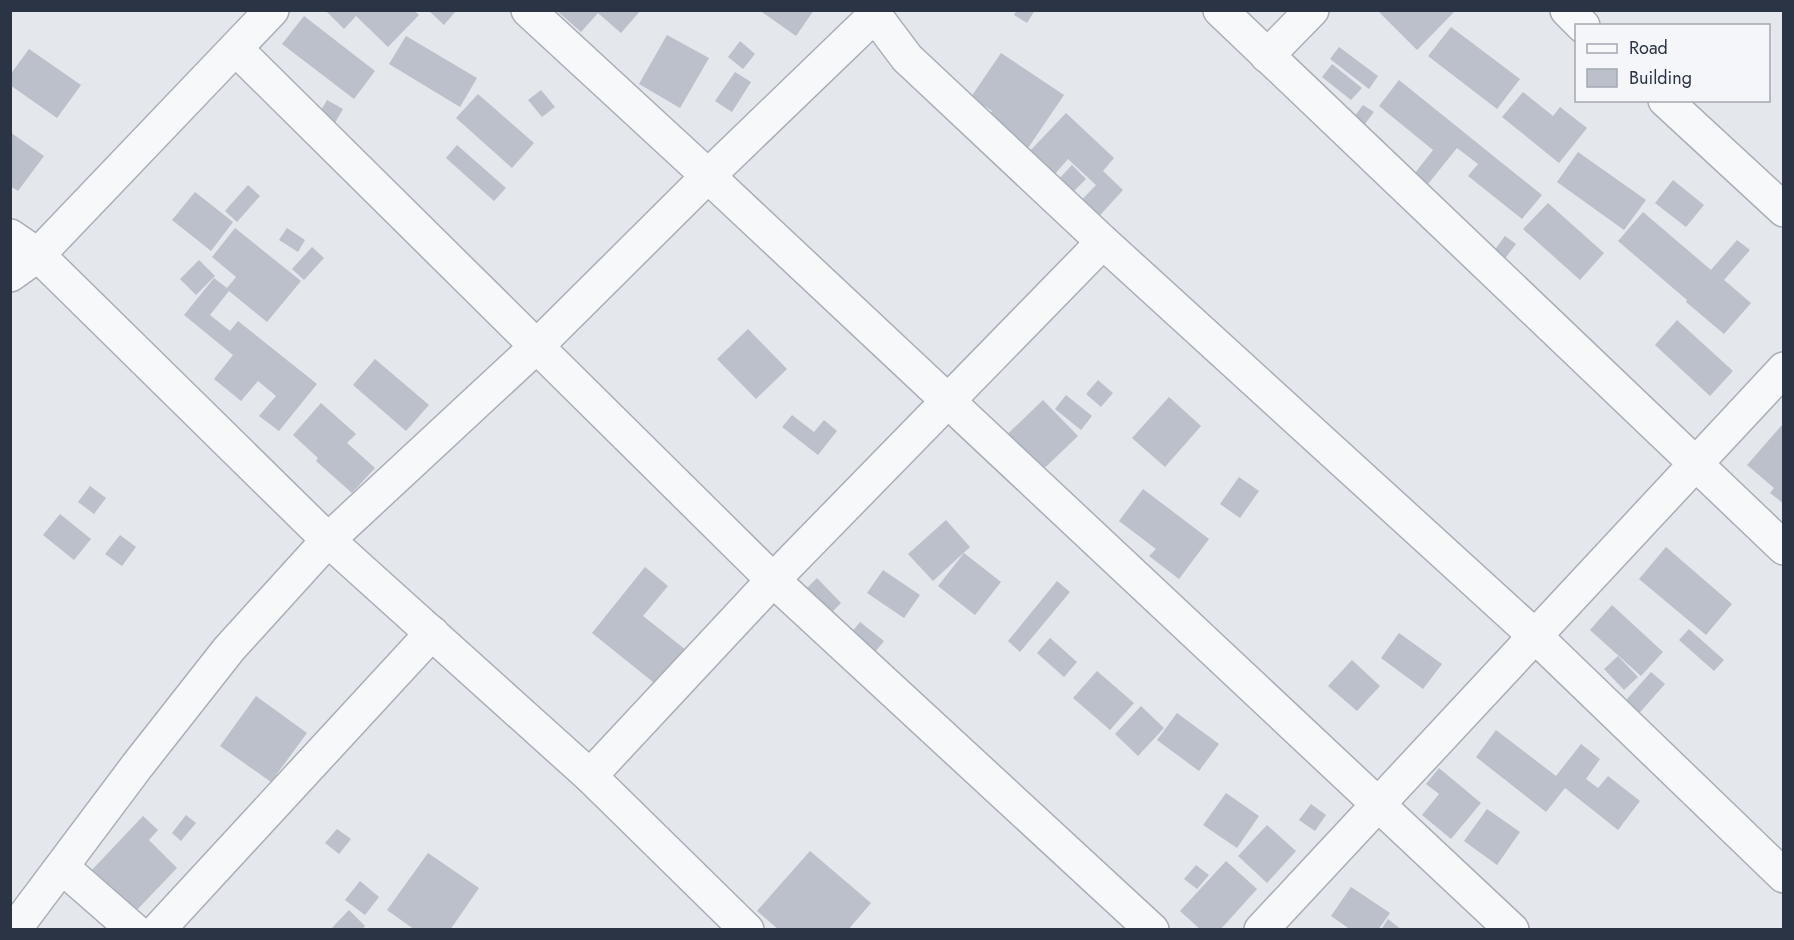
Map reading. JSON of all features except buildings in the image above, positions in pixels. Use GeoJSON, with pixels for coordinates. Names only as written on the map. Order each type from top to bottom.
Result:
{"type":"FeatureCollection","features":[{"type":"Feature","properties":{"kind":"street"},"geometry":{"type":"LineString","coordinates":[[10,275],[38,255],[272,10]]}},
{"type":"Feature","properties":{"kind":"street"},"geometry":{"type":"LineString","coordinates":[[528,10],[1512,930]]}},
{"type":"Feature","properties":{"kind":"street"},"geometry":{"type":"LineString","coordinates":[[1220,10],[1784,548]]}},
{"type":"Feature","properties":{"kind":"street"},"geometry":{"type":"LineString","coordinates":[[1267,56],[1312,10]]}},
{"type":"Feature","properties":{"kind":"street"},"geometry":{"type":"LineString","coordinates":[[1567,10],[1581,24]]}},
{"type":"Feature","properties":{"kind":"street"},"geometry":{"type":"LineString","coordinates":[[14,930],[229,649],[328,540],[537,346],[872,13],[907,58],[1103,242],[1535,636],[1784,876]]}},
{"type":"Feature","properties":{"kind":"street"},"geometry":{"type":"LineString","coordinates":[[236,49],[774,580],[1152,930]]}},
{"type":"Feature","properties":{"kind":"street"},"geometry":{"type":"LineString","coordinates":[[1667,102],[1784,210]]}},
{"type":"Feature","properties":{"kind":"street"},"geometry":{"type":"LineString","coordinates":[[10,236],[38,255],[328,540],[590,776],[747,930]]}},
{"type":"Feature","properties":{"kind":"street"},"geometry":{"type":"LineString","coordinates":[[590,776],[774,580],[1103,242]]}},
{"type":"Feature","properties":{"kind":"street"},"geometry":{"type":"LineString","coordinates":[[1261,930],[1784,369]]}},
{"type":"Feature","properties":{"kind":"street"},"geometry":{"type":"LineString","coordinates":[[158,930],[432,633]]}},
{"type":"Feature","properties":{"kind":"street"},"geometry":{"type":"LineString","coordinates":[[62,867],[134,930]]}}]}
